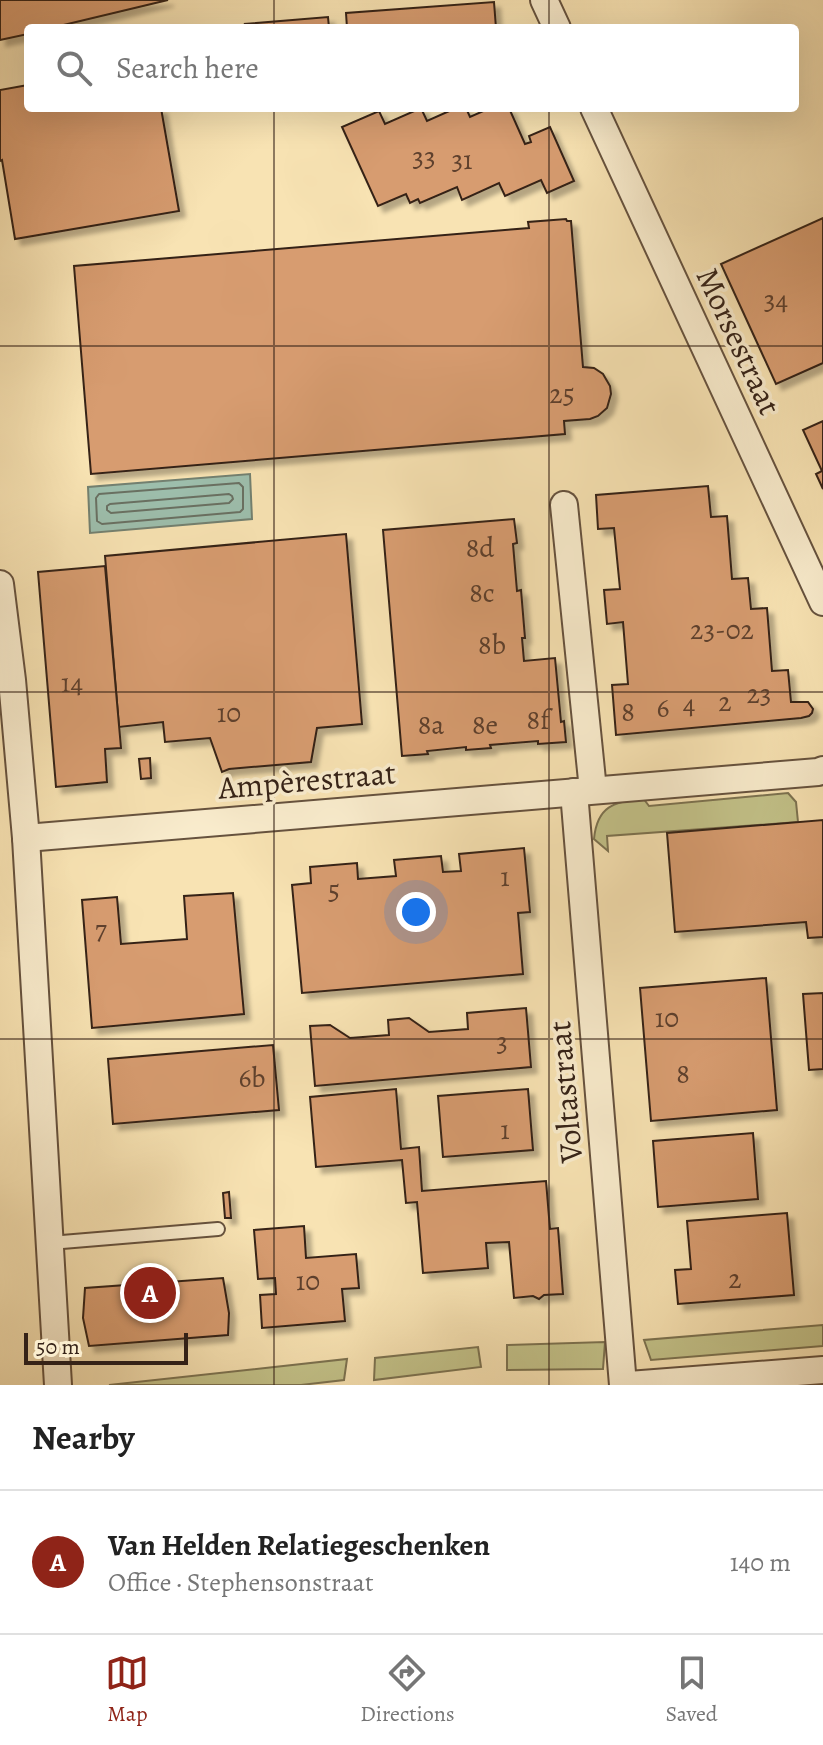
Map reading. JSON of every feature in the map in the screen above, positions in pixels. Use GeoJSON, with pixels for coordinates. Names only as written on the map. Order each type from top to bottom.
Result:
{"type":"FeatureCollection","features":[{"type":"Feature","properties":{"kind":"street"},"geometry":{"type":"LineString","coordinates":[[544,0],[555,24]]}},
{"type":"Feature","properties":{"kind":"street","name":"Morsestraat"},"geometry":{"type":"LineString","coordinates":[[596,112],[823,602]]}},
{"type":"Feature","properties":{"kind":"street"},"geometry":{"type":"LineString","coordinates":[[564,505],[584,791]]}},
{"type":"Feature","properties":{"kind":"street"},"geometry":{"type":"LineString","coordinates":[[0,584],[26,838],[58,1385]]}},
{"type":"Feature","properties":{"kind":"street","name":"Ampèrestraat"},"geometry":{"type":"LineString","coordinates":[[26,838],[823,770]]}},
{"type":"Feature","properties":{"kind":"street","name":"Voltastraat"},"geometry":{"type":"LineString","coordinates":[[584,791],[626,1385]]}},
{"type":"Feature","properties":{"kind":"street"},"geometry":{"type":"LineString","coordinates":[[626,1385],[823,1370]]}},
{"type":"Feature","properties":{"kind":"lane"},"geometry":{"type":"LineString","coordinates":[[50,1243],[218,1229]]}},
{"type":"Feature","properties":{"kind":"shaded area"},"geometry":{"type":"Polygon","coordinates":[[[788,793],[796,802],[798,822],[607,836],[608,851],[594,839],[603,813],[624,801],[643,798],[649,806],[788,793]]]}},
{"type":"Feature","properties":{"kind":"shaded area"},"geometry":{"type":"Polygon","coordinates":[[[823,1325],[823,1346],[651,1360],[644,1340],[823,1325]]]}},
{"type":"Feature","properties":{"kind":"shaded area"},"geometry":{"type":"Polygon","coordinates":[[[605,1342],[603,1369],[507,1370],[507,1345],[605,1342]]]}},
{"type":"Feature","properties":{"kind":"shaded area"},"geometry":{"type":"Polygon","coordinates":[[[478,1347],[481,1367],[374,1380],[375,1358],[478,1347]]]}},
{"type":"Feature","properties":{"kind":"shaded area"},"geometry":{"type":"Polygon","coordinates":[[[347,1359],[344,1380],[301,1385],[109,1385],[347,1359]]]}},
{"type":"Feature","properties":{"kind":"water"},"geometry":{"type":"Polygon","coordinates":[[[250,474],[252,519],[90,533],[88,487],[250,474]]]}},
{"type":"Feature","properties":{"kind":"building"},"geometry":{"type":"Polygon","coordinates":[[[0,0],[168,0],[68,24],[24,24],[24,35],[0,40],[0,0]]]}},
{"type":"Feature","properties":{"kind":"building"},"geometry":{"type":"Polygon","coordinates":[[[494,2],[496,24],[347,24],[346,13],[494,2]]]}},
{"type":"Feature","properties":{"kind":"building"},"geometry":{"type":"Polygon","coordinates":[[[328,17],[329,24],[245,24],[328,17]]]}},
{"type":"Feature","properties":{"kind":"building"},"geometry":{"type":"Polygon","coordinates":[[[24,86],[24,112],[162,112],[179,211],[15,239],[0,161],[0,90],[24,86]]]}},
{"type":"Feature","properties":{"kind":"building"},"geometry":{"type":"Polygon","coordinates":[[[377,112],[385,124],[412,112],[423,112],[427,121],[447,112],[468,112],[470,117],[481,112],[511,112],[525,144],[531,142],[529,136],[550,127],[574,181],[547,193],[541,180],[505,196],[499,183],[462,200],[457,187],[420,203],[418,199],[410,203],[406,194],[378,206],[342,127],[377,112]]]}},
{"type":"Feature","properties":{"kind":"building"},"geometry":{"type":"Polygon","coordinates":[[[823,218],[823,363],[776,384],[721,264],[823,218]]]}},
{"type":"Feature","properties":{"kind":"building"},"geometry":{"type":"Polygon","coordinates":[[[571,221],[583,367],[594,368],[603,374],[611,394],[607,408],[598,416],[564,421],[565,434],[91,474],[74,266],[529,228],[528,222],[571,221]]]}},
{"type":"Feature","properties":{"kind":"building"},"geometry":{"type":"Polygon","coordinates":[[[823,421],[823,489],[816,474],[822,471],[803,430],[823,421]]]}},
{"type":"Feature","properties":{"kind":"building"},"geometry":{"type":"Polygon","coordinates":[[[708,486],[711,517],[727,516],[732,579],[748,578],[751,609],[767,608],[772,671],[788,670],[791,702],[808,702],[812,713],[801,718],[616,735],[612,685],[628,684],[623,622],[607,624],[604,590],[620,589],[614,528],[598,529],[596,495],[708,486]]]}},
{"type":"Feature","properties":{"kind":"building"},"geometry":{"type":"Polygon","coordinates":[[[514,519],[517,543],[513,544],[517,591],[521,590],[524,661],[555,658],[566,742],[538,744],[538,741],[466,750],[466,747],[402,756],[383,530],[514,519]]]}},
{"type":"Feature","properties":{"kind":"building"},"geometry":{"type":"Polygon","coordinates":[[[346,534],[362,724],[317,728],[311,762],[222,772],[210,738],[165,742],[163,722],[119,727],[105,556],[346,534]]]}},
{"type":"Feature","properties":{"kind":"building"},"geometry":{"type":"Polygon","coordinates":[[[105,566],[121,748],[105,749],[107,782],[56,787],[38,572],[105,566]]]}},
{"type":"Feature","properties":{"kind":"building"},"geometry":{"type":"Polygon","coordinates":[[[150,758],[151,778],[141,779],[139,759],[150,758]]]}},
{"type":"Feature","properties":{"kind":"building"},"geometry":{"type":"Polygon","coordinates":[[[823,820],[823,937],[808,938],[806,922],[675,932],[667,833],[823,820]]]}},
{"type":"Feature","properties":{"kind":"building"},"geometry":{"type":"Polygon","coordinates":[[[524,848],[530,912],[518,913],[523,974],[302,993],[292,885],[311,883],[310,867],[357,863],[358,879],[396,876],[394,860],[441,856],[443,872],[461,871],[459,854],[524,848]]]}},
{"type":"Feature","properties":{"kind":"building"},"geometry":{"type":"Polygon","coordinates":[[[233,893],[244,1014],[92,1028],[82,900],[117,897],[121,944],[187,939],[184,896],[233,893]]]}},
{"type":"Feature","properties":{"kind":"building"},"geometry":{"type":"Polygon","coordinates":[[[766,978],[777,1110],[651,1121],[640,988],[766,978]]]}},
{"type":"Feature","properties":{"kind":"building"},"geometry":{"type":"Polygon","coordinates":[[[823,993],[823,1069],[809,1070],[803,994],[823,993]]]}},
{"type":"Feature","properties":{"kind":"building"},"geometry":{"type":"Polygon","coordinates":[[[526,1008],[531,1067],[315,1086],[310,1026],[330,1025],[350,1038],[389,1035],[388,1020],[409,1018],[429,1032],[468,1029],[467,1013],[526,1008]]]}},
{"type":"Feature","properties":{"kind":"building"},"geometry":{"type":"Polygon","coordinates":[[[273,1045],[279,1110],[113,1124],[108,1059],[273,1045]]]}},
{"type":"Feature","properties":{"kind":"building"},"geometry":{"type":"Polygon","coordinates":[[[396,1089],[401,1149],[419,1147],[422,1191],[546,1181],[550,1229],[558,1228],[563,1294],[544,1295],[539,1299],[533,1296],[514,1298],[509,1242],[486,1243],[488,1268],[423,1273],[417,1202],[406,1203],[402,1160],[316,1167],[310,1097],[396,1089]]]}},
{"type":"Feature","properties":{"kind":"building"},"geometry":{"type":"Polygon","coordinates":[[[528,1089],[533,1150],[443,1157],[438,1096],[528,1089]]]}},
{"type":"Feature","properties":{"kind":"building"},"geometry":{"type":"Polygon","coordinates":[[[753,1133],[758,1199],[658,1207],[653,1141],[753,1133]]]}},
{"type":"Feature","properties":{"kind":"building"},"geometry":{"type":"Polygon","coordinates":[[[229,1192],[231,1218],[225,1218],[223,1193],[229,1192]]]}},
{"type":"Feature","properties":{"kind":"building"},"geometry":{"type":"Polygon","coordinates":[[[787,1213],[794,1295],[678,1304],[675,1270],[691,1269],[687,1221],[787,1213]]]}},
{"type":"Feature","properties":{"kind":"building"},"geometry":{"type":"Polygon","coordinates":[[[304,1226],[306,1258],[356,1254],[359,1288],[342,1289],[345,1321],[262,1328],[260,1295],[276,1294],[275,1278],[258,1279],[254,1230],[304,1226]]]}},
{"type":"Feature","properties":{"kind":"building"},"geometry":{"type":"Polygon","coordinates":[[[223,1278],[229,1313],[228,1335],[89,1346],[83,1318],[85,1288],[223,1278]]]}},
{"type":"Feature","properties":{"kind":"place","name":"Van Helden Relatiegeschenken"},"geometry":{"type":"Point","coordinates":[150,1293]}}]}
